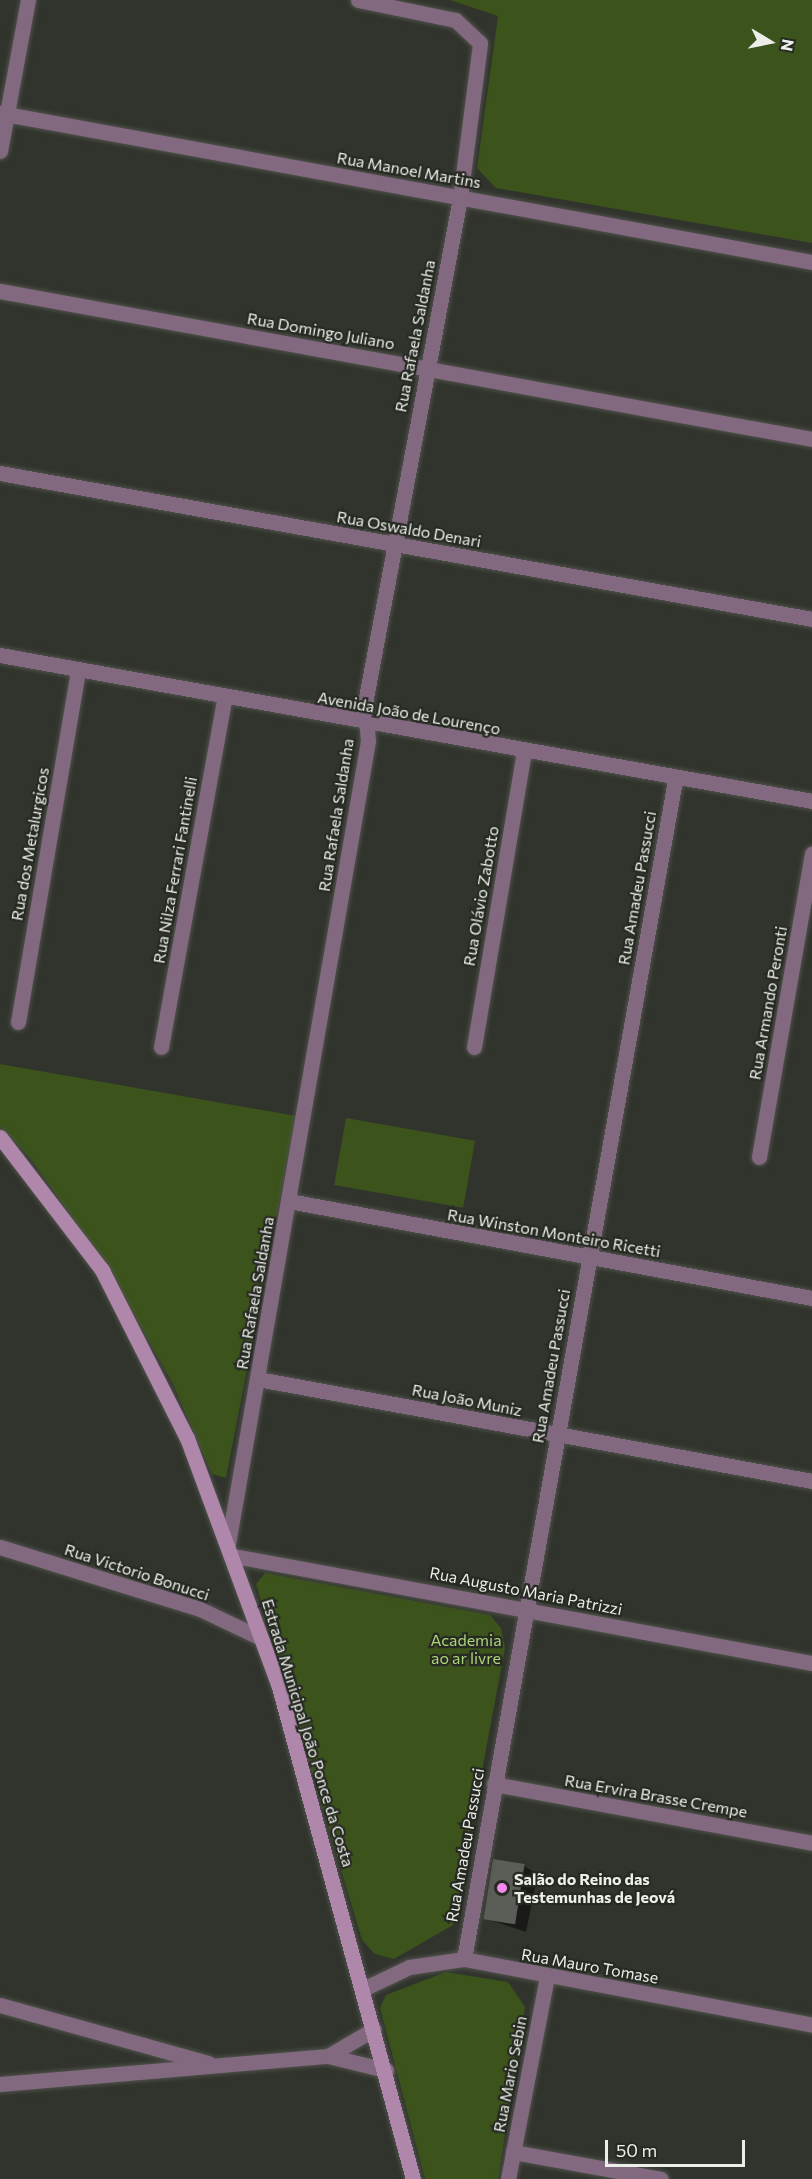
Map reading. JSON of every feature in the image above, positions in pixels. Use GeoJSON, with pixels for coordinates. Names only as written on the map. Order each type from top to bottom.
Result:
{"type":"FeatureCollection","features":[{"type":"Feature","properties":{"kind":"main road","name":"Estrada Municipal João Ponce da Costa"},"geometry":{"type":"LineString","coordinates":[[0,1137],[102,1270],[187,1438],[231,1550],[261,1638],[365,1988],[413,2179]]}},
{"type":"Feature","properties":{"kind":"street"},"geometry":{"type":"LineString","coordinates":[[0,151],[3,113],[27,0]]}},
{"type":"Feature","properties":{"kind":"street","name":"Rua Rafaela Saldanha"},"geometry":{"type":"LineString","coordinates":[[231,1550],[258,1379],[368,741],[364,723],[394,545],[460,198],[480,43],[465,24],[358,0]]}},
{"type":"Feature","properties":{"kind":"street","name":"Rua Manoel Martins"},"geometry":{"type":"LineString","coordinates":[[3,113],[812,262]]}},
{"type":"Feature","properties":{"kind":"street","name":"Rua Domingo Juliano"},"geometry":{"type":"LineString","coordinates":[[0,291],[812,439]]}},
{"type":"Feature","properties":{"kind":"street","name":"Rua Oswaldo Denari"},"geometry":{"type":"LineString","coordinates":[[0,473],[812,619]]}},
{"type":"Feature","properties":{"kind":"street","name":"Avenida João de Lourenço"},"geometry":{"type":"LineString","coordinates":[[0,655],[224,699],[675,780],[812,801]]}},
{"type":"Feature","properties":{"kind":"street","name":"Rua dos Metalurgicos"},"geometry":{"type":"LineString","coordinates":[[18,1023],[78,671]]}},
{"type":"Feature","properties":{"kind":"street","name":"Rua Nilza Ferrari Fantinelli"},"geometry":{"type":"LineString","coordinates":[[161,1047],[224,699]]}},
{"type":"Feature","properties":{"kind":"street","name":"Rua Olávio Zabotto"},"geometry":{"type":"LineString","coordinates":[[474,1047],[524,752]]}},
{"type":"Feature","properties":{"kind":"street","name":"Rua Amadeu Passucci"},"geometry":{"type":"LineString","coordinates":[[464,1959],[675,780]]}},
{"type":"Feature","properties":{"kind":"street","name":"Rua Armando Peronti"},"geometry":{"type":"LineString","coordinates":[[759,1157],[812,854]]}},
{"type":"Feature","properties":{"kind":"street","name":"Rua Winston Monteiro Ricetti"},"geometry":{"type":"LineString","coordinates":[[289,1201],[812,1298]]}},
{"type":"Feature","properties":{"kind":"street","name":"Rua João Muniz"},"geometry":{"type":"LineString","coordinates":[[258,1379],[812,1481]]}},
{"type":"Feature","properties":{"kind":"street","name":"Rua Victorio Bonucci"},"geometry":{"type":"LineString","coordinates":[[0,1547],[200,1609],[261,1638]]}},
{"type":"Feature","properties":{"kind":"street","name":"Rua Augusto Maria Patrizzi"},"geometry":{"type":"LineString","coordinates":[[231,1550],[812,1663]]}},
{"type":"Feature","properties":{"kind":"street","name":"Rua Ervira Brasse Crempe"},"geometry":{"type":"LineString","coordinates":[[494,1784],[812,1843]]}},
{"type":"Feature","properties":{"kind":"street","name":"Rua Mauro Tomase"},"geometry":{"type":"LineString","coordinates":[[365,1988],[409,1967],[464,1959],[812,2025]]}},
{"type":"Feature","properties":{"kind":"street","name":"Rua Mario Sebin"},"geometry":{"type":"LineString","coordinates":[[508,2179],[547,1976]]}},
{"type":"Feature","properties":{"kind":"street"},"geometry":{"type":"LineString","coordinates":[[0,2006],[218,2066]]}},
{"type":"Feature","properties":{"kind":"street"},"geometry":{"type":"LineString","coordinates":[[328,2056],[374,2029]]}},
{"type":"Feature","properties":{"kind":"street"},"geometry":{"type":"LineString","coordinates":[[0,2084],[328,2056],[386,2070]]}},
{"type":"Feature","properties":{"kind":"street"},"geometry":{"type":"LineString","coordinates":[[513,2152],[661,2179]]}},
{"type":"Feature","properties":{"kind":"green space"},"geometry":{"type":"Polygon","coordinates":[[[450,0],[812,0],[812,243],[496,188],[477,168],[498,16],[450,0]]]}},
{"type":"Feature","properties":{"kind":"green space"},"geometry":{"type":"Polygon","coordinates":[[[0,1064],[296,1116],[226,1478],[212,1474],[173,1384],[110,1272],[31,1159],[0,1127],[0,1064]]]}},
{"type":"Feature","properties":{"kind":"green space"},"geometry":{"type":"Polygon","coordinates":[[[346,1118],[475,1141],[463,1208],[334,1185],[346,1118]]]}},
{"type":"Feature","properties":{"kind":"green space","name":"Academia ao ar livre"},"geometry":{"type":"Polygon","coordinates":[[[265,1573],[490,1615],[501,1628],[505,1648],[453,1925],[394,1959],[375,1954],[362,1940],[256,1584],[265,1573]]]}},
{"type":"Feature","properties":{"kind":"green space"},"geometry":{"type":"Polygon","coordinates":[[[446,1972],[508,1982],[525,2007],[498,2179],[425,2179],[380,2008],[386,1995],[446,1972]]]}},
{"type":"Feature","properties":{"kind":"building"},"geometry":{"type":"Polygon","coordinates":[[[493,1859],[525,1864],[515,1924],[483,1919],[493,1859]]]}},
{"type":"Feature","properties":{"kind":"place","name":"Salão do Reino das Testemunhas de Jeová"},"geometry":{"type":"Point","coordinates":[502,1888]}}]}
